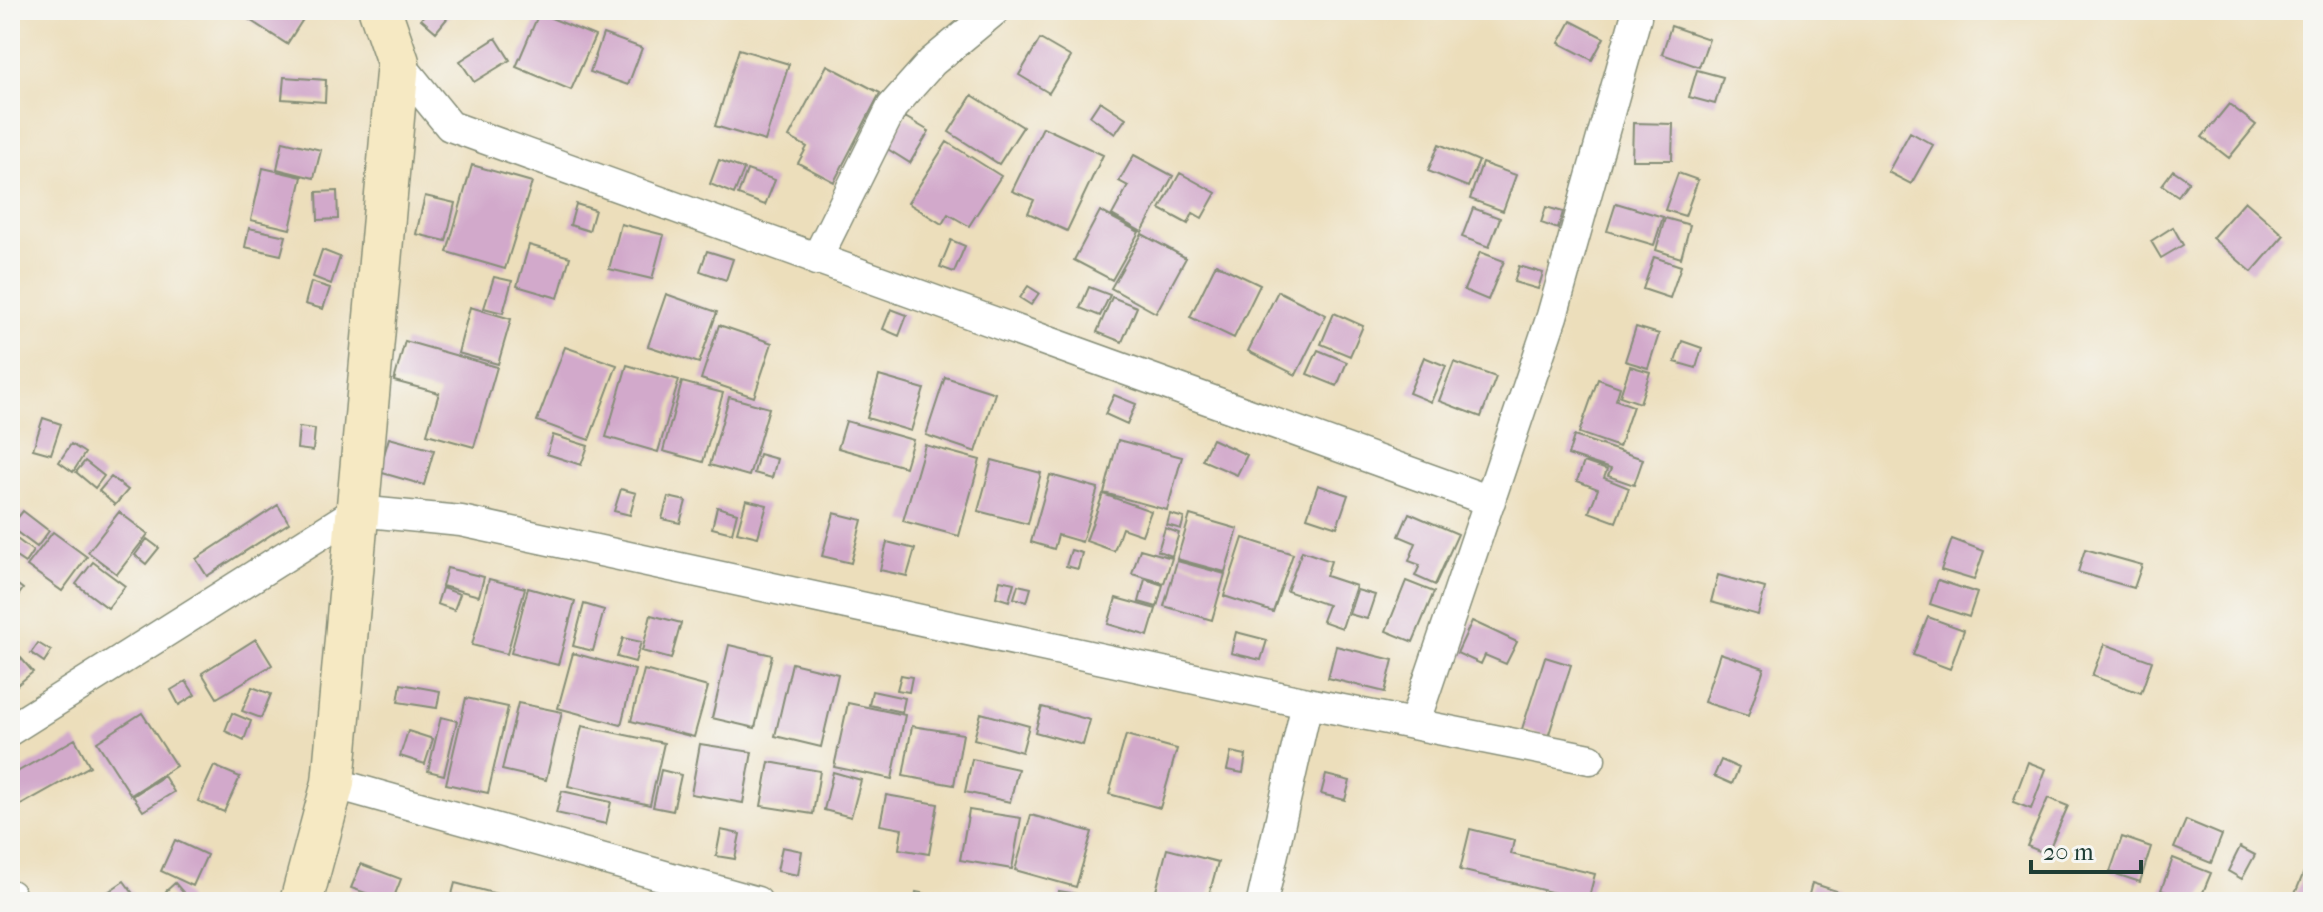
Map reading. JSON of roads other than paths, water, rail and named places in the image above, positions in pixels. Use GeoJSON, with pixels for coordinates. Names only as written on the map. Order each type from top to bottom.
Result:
{"type":"FeatureCollection","features":[{"type":"Feature","properties":{"kind":"street"},"geometry":{"type":"LineString","coordinates":[[380,10],[398,62],[450,126],[1490,501]]}},
{"type":"Feature","properties":{"kind":"street"},"geometry":{"type":"LineString","coordinates":[[816,260],[892,107],[932,62],[995,10]]}},
{"type":"Feature","properties":{"kind":"street"},"geometry":{"type":"LineString","coordinates":[[1414,724],[1552,316],[1636,17]]}},
{"type":"Feature","properties":{"kind":"street"},"geometry":{"type":"LineString","coordinates":[[301,902],[333,783],[398,62]]}},
{"type":"Feature","properties":{"kind":"street"},"geometry":{"type":"LineString","coordinates":[[10,730],[357,511],[461,521],[1307,703],[1590,759]]}},
{"type":"Feature","properties":{"kind":"street"},"geometry":{"type":"LineString","coordinates":[[1262,902],[1307,703]]}},
{"type":"Feature","properties":{"kind":"street"},"geometry":{"type":"LineString","coordinates":[[333,783],[750,901]]}},
{"type":"Feature","properties":{"kind":"street"},"geometry":{"type":"LineString","coordinates":[[10,895],[14,902]]}}]}
